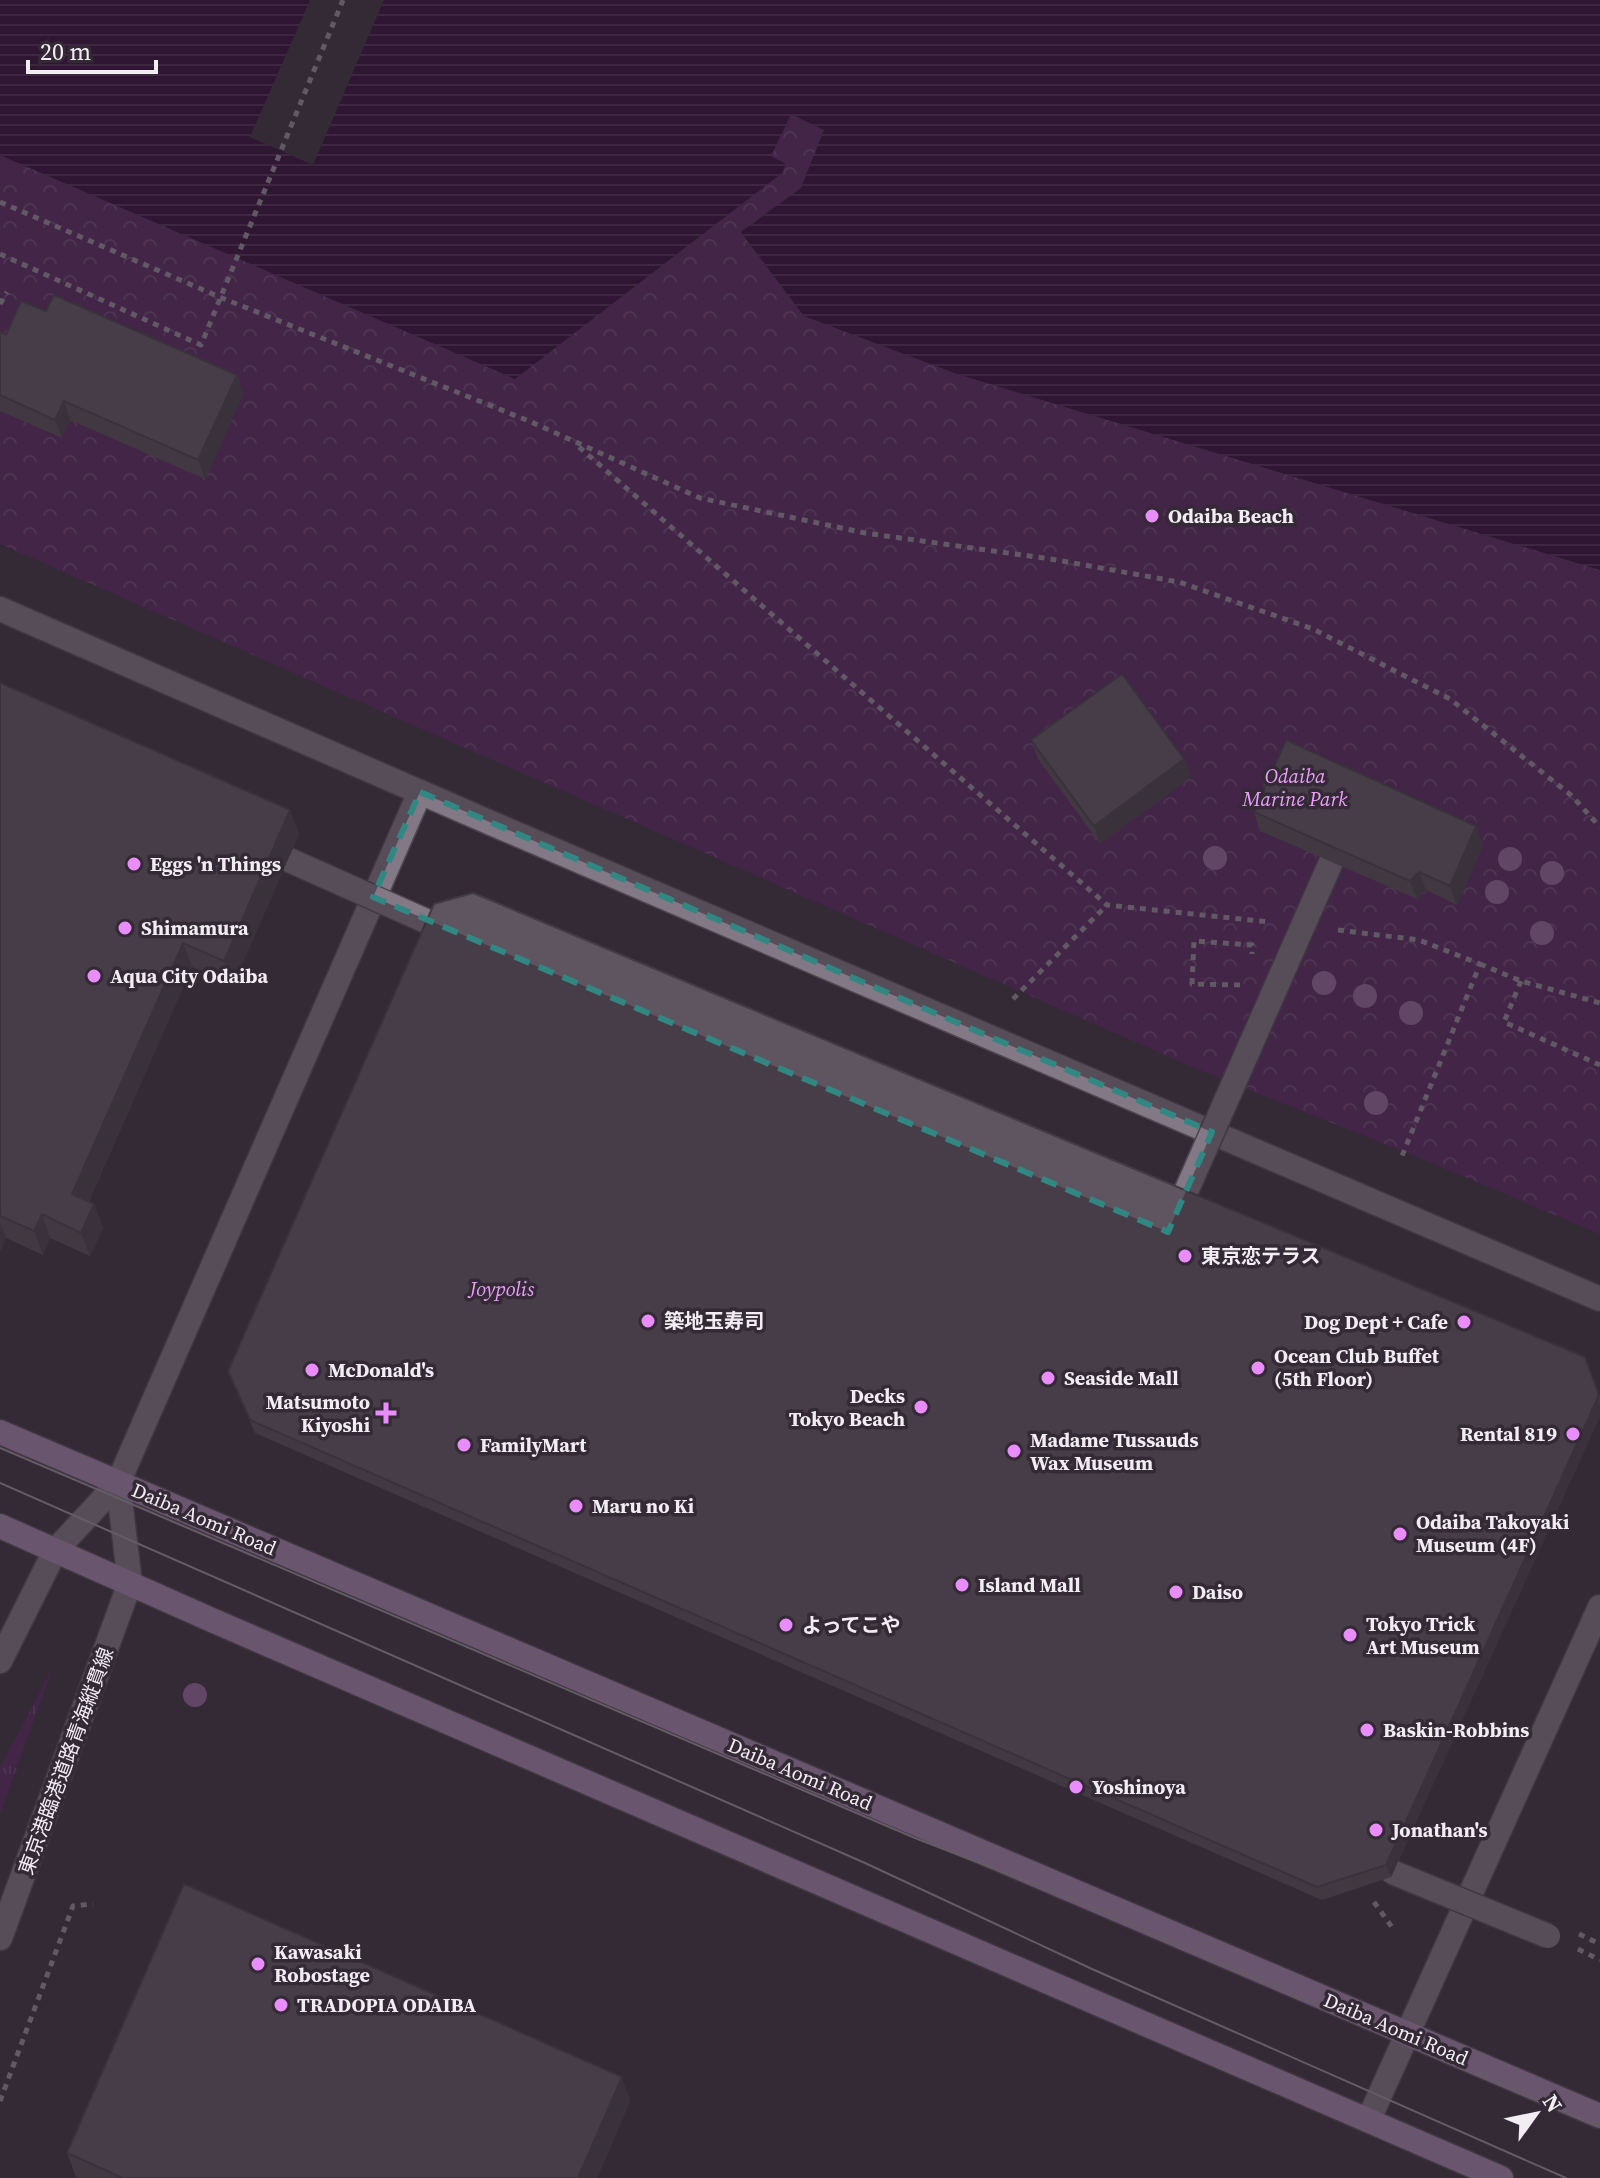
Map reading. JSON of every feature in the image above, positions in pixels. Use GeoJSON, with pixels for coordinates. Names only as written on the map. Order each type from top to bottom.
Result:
{"type":"FeatureCollection","features":[{"type":"Feature","properties":{"kind":"main road","name":"Daiba Aomi Road"},"geometry":{"type":"LineString","coordinates":[[0,1432],[1600,2116]]}},
{"type":"Feature","properties":{"kind":"main road"},"geometry":{"type":"LineString","coordinates":[[0,1526],[1501,2178]]}},
{"type":"Feature","properties":{"kind":"street"},"geometry":{"type":"LineString","coordinates":[[0,609],[1600,1299]]}},
{"type":"Feature","properties":{"kind":"street"},"geometry":{"type":"LineString","coordinates":[[0,1661],[55,1551],[118,1483],[420,792]]}},
{"type":"Feature","properties":{"kind":"street"},"geometry":{"type":"LineString","coordinates":[[265,853],[443,928]]}},
{"type":"Feature","properties":{"kind":"street"},"geometry":{"type":"LineString","coordinates":[[1168,1232],[1331,862]]}},
{"type":"Feature","properties":{"kind":"street"},"geometry":{"type":"LineString","coordinates":[[118,1483],[130,1583]]}},
{"type":"Feature","properties":{"kind":"street","name":"東京港臨港道路青海縦貫線"},"geometry":{"type":"LineString","coordinates":[[0,1938],[130,1583]]}},
{"type":"Feature","properties":{"kind":"street"},"geometry":{"type":"LineString","coordinates":[[1369,2119],[1600,1607]]}},
{"type":"Feature","properties":{"kind":"street"},"geometry":{"type":"LineString","coordinates":[[1386,1862],[1548,1936]]}},
{"type":"Feature","properties":{"kind":"path"},"geometry":{"type":"LineString","coordinates":[[0,254],[201,345],[343,0]]}},
{"type":"Feature","properties":{"kind":"path"},"geometry":{"type":"LineString","coordinates":[[0,202],[222,298],[529,421],[700,498],[865,533],[1051,559],[1179,582],[1313,629],[1450,699],[1572,796],[1600,827]]}},
{"type":"Feature","properties":{"kind":"path"},"geometry":{"type":"LineString","coordinates":[[0,304],[7,292]]}},
{"type":"Feature","properties":{"kind":"path"},"geometry":{"type":"LineString","coordinates":[[572,441],[1107,905],[1280,924]]}},
{"type":"Feature","properties":{"kind":"path"},"geometry":{"type":"LineString","coordinates":[[1013,999],[1107,905]]}},
{"type":"Feature","properties":{"kind":"path"},"geometry":{"type":"LineString","coordinates":[[1326,929],[1419,940],[1521,981],[1600,1003]]}},
{"type":"Feature","properties":{"kind":"path"},"geometry":{"type":"LineString","coordinates":[[1400,1161],[1480,964]]}},
{"type":"Feature","properties":{"kind":"path"},"geometry":{"type":"LineString","coordinates":[[1521,981],[1504,1022],[1600,1065]]}},
{"type":"Feature","properties":{"kind":"path"},"geometry":{"type":"LineString","coordinates":[[1369,1895],[1394,1930]]}},
{"type":"Feature","properties":{"kind":"path"},"geometry":{"type":"LineString","coordinates":[[0,2101],[73,1906],[93,1904]]}},
{"type":"Feature","properties":{"kind":"path"},"geometry":{"type":"LineString","coordinates":[[1589,1939],[1600,1944]]}},
{"type":"Feature","properties":{"kind":"highlighted area"},"geometry":{"type":"Polygon","coordinates":[[[420,792],[1212,1132],[1168,1232],[373,897],[420,792]]]}},
{"type":"Feature","properties":{"kind":"green space","name":"Odaiba Marine Park"},"geometry":{"type":"Polygon","coordinates":[[[790,114],[825,130],[801,188],[741,233],[804,316],[957,374],[1600,570],[1600,1234],[1197,1069],[0,544],[0,155],[515,379],[770,157],[790,114]]]}},
{"type":"Feature","properties":{"kind":"green space"},"geometry":{"type":"Polygon","coordinates":[[[53,1667],[0,1815],[0,1768],[53,1667]]]}},
{"type":"Feature","properties":{"kind":"shaded area"},"geometry":{"type":"Polygon","coordinates":[[[0,0],[1600,0],[1600,570],[957,374],[804,316],[741,232],[801,188],[824,130],[791,114],[771,156],[786,164],[782,173],[515,379],[0,155],[0,0]]]}},
{"type":"Feature","properties":{"kind":"pier"},"geometry":{"type":"Polygon","coordinates":[[[310,0],[384,0],[313,165],[250,137],[310,0]]]}},
{"type":"Feature","properties":{"kind":"building"},"geometry":{"type":"Polygon","coordinates":[[[54,295],[237,375],[198,460],[64,401],[55,420],[0,395],[0,332],[6,335],[21,301],[46,311],[54,295]]]}},
{"type":"Feature","properties":{"kind":"building"},"geometry":{"type":"Polygon","coordinates":[[[1122,674],[1184,759],[1094,826],[1031,740],[1122,674]]]}},
{"type":"Feature","properties":{"kind":"building","name":"Aqua City Odaiba"},"geometry":{"type":"Polygon","coordinates":[[[0,683],[290,810],[224,961],[183,943],[72,1194],[94,1204],[81,1233],[42,1214],[34,1231],[0,1216],[0,683]]]}},
{"type":"Feature","properties":{"kind":"building"},"geometry":{"type":"Polygon","coordinates":[[[1286,740],[1476,826],[1450,886],[1419,872],[1410,881],[1254,812],[1286,740]]]}},
{"type":"Feature","properties":{"kind":"building","name":"Decks Tokyo Beach"},"geometry":{"type":"Polygon","coordinates":[[[473,893],[1585,1357],[1599,1395],[1386,1865],[1317,1887],[250,1420],[228,1371],[434,904],[473,893]]]}},
{"type":"Feature","properties":{"kind":"building","name":"TRADOPIA ODAIBA"},"geometry":{"type":"Polygon","coordinates":[[[184,1884],[622,2077],[578,2178],[123,2178],[67,2153],[184,1884]]]}},
{"type":"Feature","properties":{"kind":"tram line"},"geometry":{"type":"LineString","coordinates":[[0,1448],[915,1838],[1078,1901],[1600,2126]]}},
{"type":"Feature","properties":{"kind":"tram line"},"geometry":{"type":"LineString","coordinates":[[0,1483],[865,1863],[1092,1969],[1566,2178]]}},
{"type":"Feature","properties":{"kind":"place","name":"Odaiba Beach"},"geometry":{"type":"Point","coordinates":[1152,516]}},
{"type":"Feature","properties":{"kind":"place","name":"Eggs 'n Things"},"geometry":{"type":"Point","coordinates":[134,864]}},
{"type":"Feature","properties":{"kind":"place","name":"Shimamura"},"geometry":{"type":"Point","coordinates":[125,928]}},
{"type":"Feature","properties":{"kind":"place","name":"Aqua City Odaiba"},"geometry":{"type":"Point","coordinates":[94,976]}},
{"type":"Feature","properties":{"kind":"place","name":"東京恋テラス"},"geometry":{"type":"Point","coordinates":[1185,1256]}},
{"type":"Feature","properties":{"kind":"place","name":"築地玉寿司"},"geometry":{"type":"Point","coordinates":[648,1321]}},
{"type":"Feature","properties":{"kind":"place","name":"Dog Dept + Cafe"},"geometry":{"type":"Point","coordinates":[1464,1322]}},
{"type":"Feature","properties":{"kind":"place","name":"Ocean Club Buffet (5th Floor)"},"geometry":{"type":"Point","coordinates":[1258,1368]}},
{"type":"Feature","properties":{"kind":"place","name":"McDonald's"},"geometry":{"type":"Point","coordinates":[312,1370]}},
{"type":"Feature","properties":{"kind":"place","name":"Seaside Mall"},"geometry":{"type":"Point","coordinates":[1048,1378]}},
{"type":"Feature","properties":{"kind":"place","name":"Decks Tokyo Beach"},"geometry":{"type":"Point","coordinates":[921,1407]}},
{"type":"Feature","properties":{"kind":"place","name":"Matsumoto Kiyoshi"},"geometry":{"type":"Point","coordinates":[386,1413]}},
{"type":"Feature","properties":{"kind":"place","name":"Rental 819"},"geometry":{"type":"Point","coordinates":[1573,1434]}},
{"type":"Feature","properties":{"kind":"place","name":"FamilyMart"},"geometry":{"type":"Point","coordinates":[464,1445]}},
{"type":"Feature","properties":{"kind":"place","name":"Madame Tussauds Wax Museum"},"geometry":{"type":"Point","coordinates":[1014,1451]}},
{"type":"Feature","properties":{"kind":"place","name":"Maru no Ki"},"geometry":{"type":"Point","coordinates":[576,1506]}},
{"type":"Feature","properties":{"kind":"place","name":"Odaiba Takoyaki Museum (4F)"},"geometry":{"type":"Point","coordinates":[1400,1534]}},
{"type":"Feature","properties":{"kind":"place","name":"Island Mall"},"geometry":{"type":"Point","coordinates":[962,1585]}},
{"type":"Feature","properties":{"kind":"place","name":"Daiso"},"geometry":{"type":"Point","coordinates":[1176,1592]}},
{"type":"Feature","properties":{"kind":"place","name":"よってこや"},"geometry":{"type":"Point","coordinates":[786,1625]}},
{"type":"Feature","properties":{"kind":"place","name":"Tokyo Trick Art Museum"},"geometry":{"type":"Point","coordinates":[1350,1635]}},
{"type":"Feature","properties":{"kind":"place","name":"Baskin-Robbins"},"geometry":{"type":"Point","coordinates":[1367,1730]}},
{"type":"Feature","properties":{"kind":"place","name":"Yoshinoya"},"geometry":{"type":"Point","coordinates":[1076,1787]}},
{"type":"Feature","properties":{"kind":"place","name":"Jonathan's"},"geometry":{"type":"Point","coordinates":[1376,1830]}},
{"type":"Feature","properties":{"kind":"place","name":"Kawasaki Robostage"},"geometry":{"type":"Point","coordinates":[258,1964]}},
{"type":"Feature","properties":{"kind":"place","name":"TRADOPIA ODAIBA"},"geometry":{"type":"Point","coordinates":[281,2005]}},
{"type":"Feature","properties":{"kind":"park label","name":"Joypolis"},"geometry":{"type":"Point","coordinates":[502,1289]}}]}
